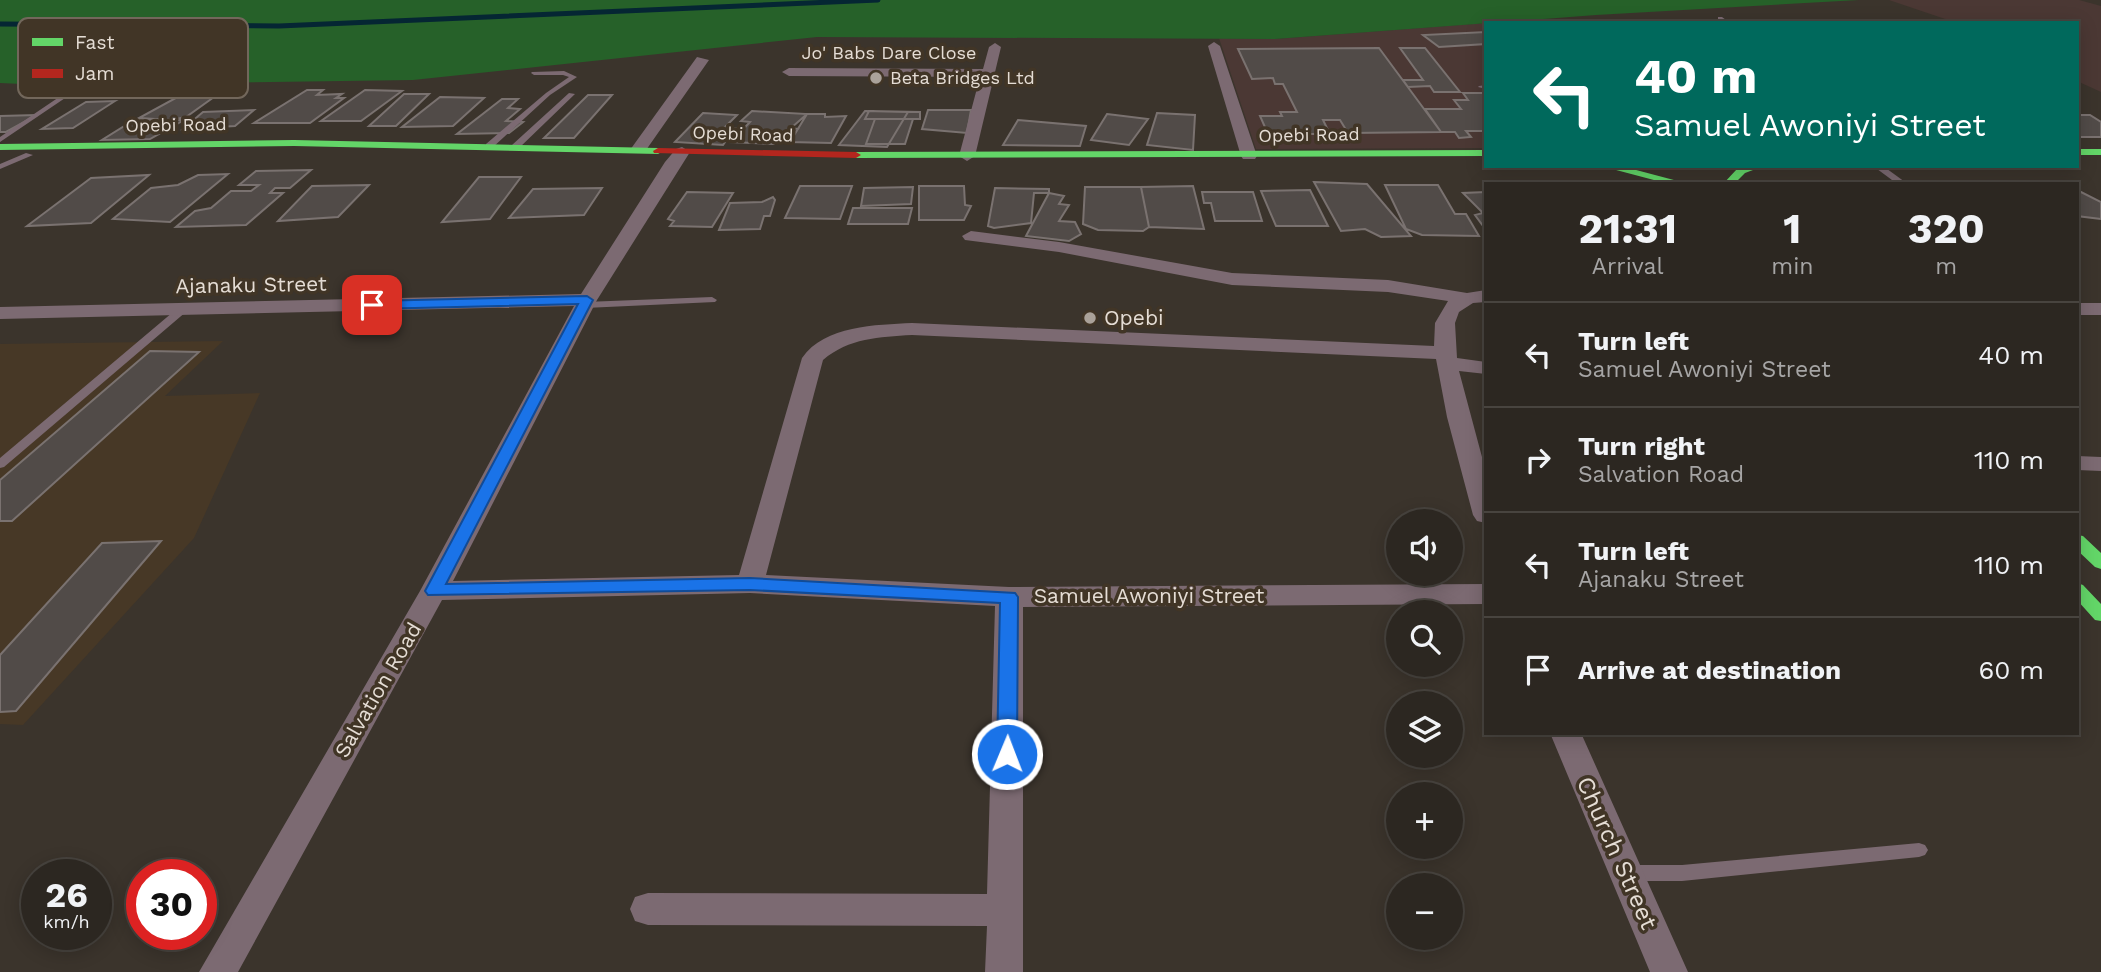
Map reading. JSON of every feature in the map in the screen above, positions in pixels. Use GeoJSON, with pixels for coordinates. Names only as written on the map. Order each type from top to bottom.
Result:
{"type":"FeatureCollection","features":[{"type":"Feature","properties":{"kind":"main road","name":"Opebi Road"},"geometry":{"type":"LineString","coordinates":[[0,147],[294,143],[489,146],[638,150],[678,157],[836,166],[1484,165]]}},
{"type":"Feature","properties":{"kind":"main road"},"geometry":{"type":"LineString","coordinates":[[2079,154],[2101,152]]}},
{"type":"Feature","properties":{"kind":"main road","name":"Opebi Road"},"geometry":{"type":"LineString","coordinates":[[0,155],[413,154],[678,157],[1484,153]]}},
{"type":"Feature","properties":{"kind":"main road"},"geometry":{"type":"LineString","coordinates":[[2079,154],[2101,162]]}},
{"type":"Feature","properties":{"kind":"main road"},"geometry":{"type":"LineString","coordinates":[[1615,168],[1675,182]]}},
{"type":"Feature","properties":{"kind":"main road"},"geometry":{"type":"LineString","coordinates":[[1690,173],[1745,168]]}},
{"type":"Feature","properties":{"kind":"main road"},"geometry":{"type":"LineString","coordinates":[[1730,182],[1741,171],[1752,168]]}},
{"type":"Feature","properties":{"kind":"main road"},"geometry":{"type":"LineString","coordinates":[[1690,173],[1706,182]]}},
{"type":"Feature","properties":{"kind":"main road"},"geometry":{"type":"LineString","coordinates":[[2079,542],[2101,563]]}},
{"type":"Feature","properties":{"kind":"main road"},"geometry":{"type":"LineString","coordinates":[[2079,591],[2101,615]]}},
{"type":"Feature","properties":{"kind":"street"},"geometry":{"type":"LineString","coordinates":[[1214,46],[1249,156]]}},
{"type":"Feature","properties":{"kind":"street"},"geometry":{"type":"LineString","coordinates":[[967,156],[995,47]]}},
{"type":"Feature","properties":{"kind":"street"},"geometry":{"type":"LineString","coordinates":[[638,150],[702,60]]}},
{"type":"Feature","properties":{"kind":"street","name":"Jo' Babs Dare Close"},"geometry":{"type":"LineString","coordinates":[[789,72],[990,73]]}},
{"type":"Feature","properties":{"kind":"street","name":"Salvation Road"},"geometry":{"type":"LineString","coordinates":[[218,972],[434,591],[586,303],[678,157]]}},
{"type":"Feature","properties":{"kind":"street"},"geometry":{"type":"LineString","coordinates":[[971,236],[1059,247],[1232,279],[1388,286],[1475,297]]}},
{"type":"Feature","properties":{"kind":"street"},"geometry":{"type":"LineString","coordinates":[[1475,297],[1452,307],[1445,323],[1445,358],[1484,507]]}},
{"type":"Feature","properties":{"kind":"street","name":"Ajanaku Street"},"geometry":{"type":"LineString","coordinates":[[0,313],[586,303]]}},
{"type":"Feature","properties":{"kind":"street"},"geometry":{"type":"LineString","coordinates":[[750,584],[813,358],[842,337],[875,331],[912,329],[1445,358],[1484,368]]}},
{"type":"Feature","properties":{"kind":"street"},"geometry":{"type":"LineString","coordinates":[[2079,463],[2101,464]]}},
{"type":"Feature","properties":{"kind":"street","name":"Samuel Awoniyi Street"},"geometry":{"type":"LineString","coordinates":[[434,591],[750,584],[1009,597],[1484,594]]}},
{"type":"Feature","properties":{"kind":"street"},"geometry":{"type":"LineString","coordinates":[[1004,972],[1009,597]]}},
{"type":"Feature","properties":{"kind":"street","name":"Church Street"},"geometry":{"type":"LineString","coordinates":[[1566,735],[1623,873],[1670,972]]}},
{"type":"Feature","properties":{"kind":"street"},"geometry":{"type":"LineString","coordinates":[[648,909],[1005,910]]}},
{"type":"Feature","properties":{"kind":"lane"},"geometry":{"type":"LineString","coordinates":[[1720,18],[1724,21]]}},
{"type":"Feature","properties":{"kind":"lane"},"geometry":{"type":"LineString","coordinates":[[489,146],[548,94],[574,77],[564,73],[534,73]]}},
{"type":"Feature","properties":{"kind":"lane"},"geometry":{"type":"LineString","coordinates":[[515,147],[571,94]]}},
{"type":"Feature","properties":{"kind":"lane"},"geometry":{"type":"LineString","coordinates":[[0,139],[61,98]]}},
{"type":"Feature","properties":{"kind":"lane"},"geometry":{"type":"LineString","coordinates":[[0,167],[29,155]]}},
{"type":"Feature","properties":{"kind":"lane"},"geometry":{"type":"LineString","coordinates":[[1880,168],[1901,182]]}},
{"type":"Feature","properties":{"kind":"lane"},"geometry":{"type":"LineString","coordinates":[[586,303],[712,300]]}},
{"type":"Feature","properties":{"kind":"lane"},"geometry":{"type":"LineString","coordinates":[[0,464],[183,309]]}},
{"type":"Feature","properties":{"kind":"lane"},"geometry":{"type":"LineString","coordinates":[[1623,873],[1682,873],[1919,850]]}},
{"type":"Feature","properties":{"kind":"shaded area"},"geometry":{"type":"Polygon","coordinates":[[[1889,0],[2079,0],[2101,6],[2101,92],[2079,82],[2079,21],[1951,21],[1889,0]]]}},
{"type":"Feature","properties":{"kind":"shaded area"},"geometry":{"type":"Polygon","coordinates":[[[1484,23],[1484,148],[1256,149],[1219,38],[1275,39],[1484,23]]]}},
{"type":"Feature","properties":{"kind":"shaded area"},"geometry":{"type":"Polygon","coordinates":[[[223,341],[165,396],[260,393],[194,538],[23,725],[0,724],[0,344],[223,341]]]}},
{"type":"Feature","properties":{"kind":"green space"},"geometry":{"type":"Polygon","coordinates":[[[0,0],[1859,0],[1484,21],[1484,23],[1275,39],[817,37],[413,80],[248,82],[248,18],[18,18],[18,84],[0,83],[0,0]]]}},
{"type":"Feature","properties":{"kind":"building"},"geometry":{"type":"Polygon","coordinates":[[[1484,32],[1484,44],[1439,47],[1423,35],[1484,32]]]}},
{"type":"Feature","properties":{"kind":"building"},"geometry":{"type":"Polygon","coordinates":[[[1379,48],[1441,132],[1348,133],[1340,120],[1323,120],[1330,134],[1268,134],[1260,116],[1282,116],[1280,112],[1297,112],[1283,84],[1275,84],[1273,78],[1252,79],[1238,49],[1379,48]]]}},
{"type":"Feature","properties":{"kind":"building"},"geometry":{"type":"Polygon","coordinates":[[[1400,48],[1425,48],[1460,92],[1434,92],[1430,86],[1408,87],[1403,80],[1423,80],[1400,48]]]}},
{"type":"Feature","properties":{"kind":"building"},"geometry":{"type":"Polygon","coordinates":[[[307,90],[323,90],[317,95],[342,94],[336,98],[344,98],[310,123],[254,123],[307,90]]]}},
{"type":"Feature","properties":{"kind":"building"},"geometry":{"type":"Polygon","coordinates":[[[365,90],[402,91],[361,121],[321,121],[365,90]]]}},
{"type":"Feature","properties":{"kind":"building"},"geometry":{"type":"Polygon","coordinates":[[[1463,93],[1484,93],[1484,131],[1466,131],[1471,137],[1459,138],[1455,132],[1441,132],[1425,109],[1461,109],[1454,100],[1468,100],[1463,93]]]}},
{"type":"Feature","properties":{"kind":"building"},"geometry":{"type":"Polygon","coordinates":[[[404,94],[429,94],[396,126],[369,126],[404,94]]]}},
{"type":"Feature","properties":{"kind":"building"},"geometry":{"type":"Polygon","coordinates":[[[588,95],[612,95],[574,138],[544,138],[588,95]]]}},
{"type":"Feature","properties":{"kind":"building"},"geometry":{"type":"Polygon","coordinates":[[[440,97],[484,98],[453,126],[402,127],[440,97]]]}},
{"type":"Feature","properties":{"kind":"building"},"geometry":{"type":"Polygon","coordinates":[[[176,98],[213,98],[186,117],[171,120],[139,118],[176,98]]]}},
{"type":"Feature","properties":{"kind":"building"},"geometry":{"type":"Polygon","coordinates":[[[502,99],[518,99],[508,108],[520,109],[506,121],[523,122],[509,133],[457,134],[502,99]]]}},
{"type":"Feature","properties":{"kind":"building"},"geometry":{"type":"Polygon","coordinates":[[[115,101],[73,128],[42,129],[86,102],[115,101]]]}},
{"type":"Feature","properties":{"kind":"building"},"geometry":{"type":"Polygon","coordinates":[[[254,110],[235,126],[183,129],[203,112],[254,110]]]}},
{"type":"Feature","properties":{"kind":"building"},"geometry":{"type":"Polygon","coordinates":[[[928,110],[971,110],[967,133],[922,129],[928,110]]]}},
{"type":"Feature","properties":{"kind":"building"},"geometry":{"type":"Polygon","coordinates":[[[752,111],[807,114],[791,128],[798,129],[795,133],[783,132],[774,144],[731,142],[750,122],[741,121],[752,111]]]}},
{"type":"Feature","properties":{"kind":"building"},"geometry":{"type":"Polygon","coordinates":[[[865,111],[908,112],[887,147],[839,145],[865,111]]]}},
{"type":"Feature","properties":{"kind":"building"},"geometry":{"type":"Polygon","coordinates":[[[869,111],[920,112],[920,119],[865,119],[869,111]]]}},
{"type":"Feature","properties":{"kind":"building"},"geometry":{"type":"Polygon","coordinates":[[[703,113],[737,115],[725,127],[735,128],[723,145],[675,142],[703,113]]]}},
{"type":"Feature","properties":{"kind":"building"},"geometry":{"type":"Polygon","coordinates":[[[1157,113],[1195,115],[1193,150],[1147,145],[1157,113]]]}},
{"type":"Feature","properties":{"kind":"building"},"geometry":{"type":"Polygon","coordinates":[[[807,114],[846,116],[831,143],[790,142],[807,114]]]}},
{"type":"Feature","properties":{"kind":"building"},"geometry":{"type":"Polygon","coordinates":[[[1107,114],[1148,119],[1129,145],[1091,140],[1107,114]]]}},
{"type":"Feature","properties":{"kind":"building"},"geometry":{"type":"Polygon","coordinates":[[[37,115],[6,132],[0,132],[0,116],[37,115]]]}},
{"type":"Feature","properties":{"kind":"building"},"geometry":{"type":"Polygon","coordinates":[[[2079,115],[2090,115],[2101,122],[2101,137],[2079,137],[2079,115]]]}},
{"type":"Feature","properties":{"kind":"building"},"geometry":{"type":"Polygon","coordinates":[[[875,119],[913,119],[905,144],[866,144],[875,119]]]}},
{"type":"Feature","properties":{"kind":"building"},"geometry":{"type":"Polygon","coordinates":[[[134,120],[184,120],[150,139],[102,140],[134,120]]]}},
{"type":"Feature","properties":{"kind":"building"},"geometry":{"type":"Polygon","coordinates":[[[1018,120],[1086,126],[1080,146],[1003,145],[1018,120]]]}},
{"type":"Feature","properties":{"kind":"building"},"geometry":{"type":"Polygon","coordinates":[[[311,170],[290,188],[275,188],[270,193],[283,193],[246,225],[176,227],[195,211],[211,208],[231,191],[251,191],[259,185],[239,185],[256,171],[311,170]]]}},
{"type":"Feature","properties":{"kind":"building"},"geometry":{"type":"Polygon","coordinates":[[[228,174],[170,222],[113,219],[151,188],[178,185],[198,175],[228,174]]]}},
{"type":"Feature","properties":{"kind":"building"},"geometry":{"type":"Polygon","coordinates":[[[149,175],[91,223],[27,226],[91,178],[149,175]]]}},
{"type":"Feature","properties":{"kind":"building"},"geometry":{"type":"Polygon","coordinates":[[[479,177],[521,177],[490,219],[442,222],[479,177]]]}},
{"type":"Feature","properties":{"kind":"building"},"geometry":{"type":"Polygon","coordinates":[[[1314,182],[1367,184],[1411,236],[1381,237],[1365,229],[1341,231],[1314,182]]]}},
{"type":"Feature","properties":{"kind":"building"},"geometry":{"type":"Polygon","coordinates":[[[369,185],[338,217],[278,221],[312,186],[369,185]]]}},
{"type":"Feature","properties":{"kind":"building"},"geometry":{"type":"Polygon","coordinates":[[[1385,185],[1438,185],[1455,214],[1466,214],[1479,236],[1422,235],[1406,229],[1385,185]]]}},
{"type":"Feature","properties":{"kind":"building"},"geometry":{"type":"Polygon","coordinates":[[[800,186],[852,186],[840,219],[785,218],[800,186]]]}},
{"type":"Feature","properties":{"kind":"building"},"geometry":{"type":"Polygon","coordinates":[[[919,186],[964,186],[965,205],[971,206],[964,220],[919,220],[919,186]]]}},
{"type":"Feature","properties":{"kind":"building"},"geometry":{"type":"Polygon","coordinates":[[[1193,186],[1204,229],[1149,227],[1141,187],[1193,186]]]}},
{"type":"Feature","properties":{"kind":"building"},"geometry":{"type":"Polygon","coordinates":[[[913,187],[911,204],[861,206],[864,188],[913,187]]]}},
{"type":"Feature","properties":{"kind":"building"},"geometry":{"type":"Polygon","coordinates":[[[1085,187],[1141,187],[1149,227],[1143,231],[1098,230],[1083,224],[1085,187]]]}},
{"type":"Feature","properties":{"kind":"building"},"geometry":{"type":"Polygon","coordinates":[[[602,188],[584,215],[509,218],[533,189],[602,188]]]}},
{"type":"Feature","properties":{"kind":"building"},"geometry":{"type":"Polygon","coordinates":[[[995,188],[1049,189],[1049,193],[1034,193],[1031,223],[994,228],[988,226],[995,188]]]}},
{"type":"Feature","properties":{"kind":"building"},"geometry":{"type":"Polygon","coordinates":[[[1310,190],[1328,226],[1276,226],[1261,191],[1310,190]]]}},
{"type":"Feature","properties":{"kind":"building"},"geometry":{"type":"Polygon","coordinates":[[[2079,191],[2101,202],[2101,219],[2079,216],[2079,191]]]}},
{"type":"Feature","properties":{"kind":"building"},"geometry":{"type":"Polygon","coordinates":[[[687,192],[733,193],[712,227],[670,226],[674,221],[668,219],[687,192]]]}},
{"type":"Feature","properties":{"kind":"building"},"geometry":{"type":"Polygon","coordinates":[[[1202,192],[1253,192],[1262,221],[1215,221],[1211,203],[1204,203],[1202,192]]]}},
{"type":"Feature","properties":{"kind":"building"},"geometry":{"type":"Polygon","coordinates":[[[1484,192],[1484,227],[1475,215],[1483,213],[1463,193],[1484,192]]]}},
{"type":"Feature","properties":{"kind":"building"},"geometry":{"type":"Polygon","coordinates":[[[1049,193],[1064,196],[1059,204],[1069,205],[1059,221],[1075,222],[1081,234],[1069,241],[1026,236],[1049,193]]]}},
{"type":"Feature","properties":{"kind":"building"},"geometry":{"type":"Polygon","coordinates":[[[773,197],[775,200],[770,216],[764,216],[760,229],[719,230],[730,203],[762,202],[773,197]]]}},
{"type":"Feature","properties":{"kind":"building"},"geometry":{"type":"Polygon","coordinates":[[[853,208],[912,208],[908,224],[848,224],[853,208]]]}},
{"type":"Feature","properties":{"kind":"building"},"geometry":{"type":"Polygon","coordinates":[[[150,351],[199,352],[12,521],[0,521],[0,480],[150,351]]]}},
{"type":"Feature","properties":{"kind":"building"},"geometry":{"type":"Polygon","coordinates":[[[161,541],[16,711],[0,712],[0,655],[102,543],[161,541]]]}},
{"type":"Feature","properties":{"kind":"waterway"},"geometry":{"type":"LineString","coordinates":[[248,26],[878,0]]}},
{"type":"Feature","properties":{"kind":"waterway"},"geometry":{"type":"LineString","coordinates":[[0,24],[18,24]]}},
{"type":"Feature","properties":{"kind":"traffic: fast"},"geometry":{"type":"LineString","coordinates":[[0,147],[294,143],[658,151]]}},
{"type":"Feature","properties":{"kind":"traffic: fast"},"geometry":{"type":"LineString","coordinates":[[2079,152],[2101,152]]}},
{"type":"Feature","properties":{"kind":"traffic: fast"},"geometry":{"type":"LineString","coordinates":[[856,155],[1484,153]]}},
{"type":"Feature","properties":{"kind":"traffic: fast"},"geometry":{"type":"LineString","coordinates":[[1615,168],[1675,182]]}},
{"type":"Feature","properties":{"kind":"traffic: fast"},"geometry":{"type":"LineString","coordinates":[[1730,182],[1741,171],[1752,168]]}},
{"type":"Feature","properties":{"kind":"traffic: fast"},"geometry":{"type":"LineString","coordinates":[[2079,542],[2101,563]]}},
{"type":"Feature","properties":{"kind":"traffic: fast"},"geometry":{"type":"LineString","coordinates":[[2079,591],[2101,615]]}},
{"type":"Feature","properties":{"kind":"traffic: jam"},"geometry":{"type":"LineString","coordinates":[[658,151],[856,155]]}},
{"type":"Feature","properties":{"kind":"place","name":"Beta Bridges Ltd"},"geometry":{"type":"Point","coordinates":[876,78]}},
{"type":"Feature","properties":{"kind":"place","name":"Opebi"},"geometry":{"type":"Point","coordinates":[1090,318]}},
{"type":"Feature","properties":{"kind":"route"},"geometry":{"type":"LineString","coordinates":[[372,305],[587,300],[434,591],[750,584],[1009,597],[1007,754]]}}]}
